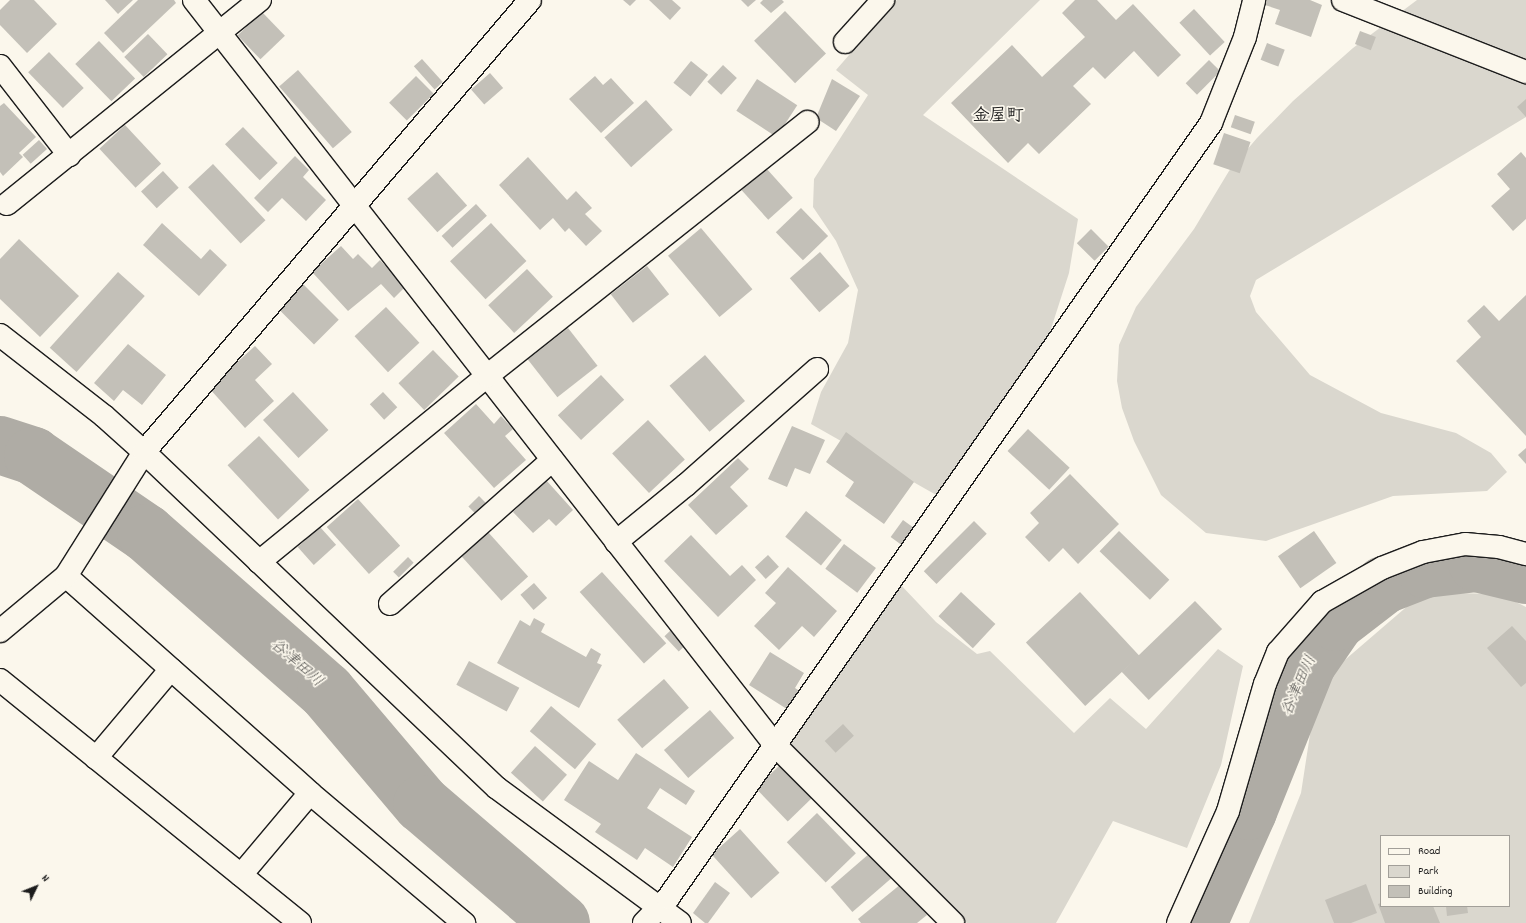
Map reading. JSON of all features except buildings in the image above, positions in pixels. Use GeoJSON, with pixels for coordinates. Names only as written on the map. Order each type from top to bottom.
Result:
{"type":"FeatureCollection","features":[{"type":"Feature","properties":{"kind":"street"},"geometry":{"type":"LineString","coordinates":[[194,0],[775,746],[953,923]]}},
{"type":"Feature","properties":{"kind":"street"},"geometry":{"type":"LineString","coordinates":[[7,204],[220,35],[260,0]]}},
{"type":"Feature","properties":{"kind":"street"},"geometry":{"type":"LineString","coordinates":[[0,631],[66,576],[78,555],[127,482],[144,452],[530,0]]}},
{"type":"Feature","properties":{"kind":"street"},"geometry":{"type":"LineString","coordinates":[[844,42],[883,0]]}},
{"type":"Feature","properties":{"kind":"street"},"geometry":{"type":"LineString","coordinates":[[650,916],[668,898],[1211,123],[1245,37],[1254,0]]}},
{"type":"Feature","properties":{"kind":"street"},"geometry":{"type":"LineString","coordinates":[[1343,0],[1526,72]]}},
{"type":"Feature","properties":{"kind":"street"},"geometry":{"type":"LineString","coordinates":[[0,66],[69,155]]}},
{"type":"Feature","properties":{"kind":"street"},"geometry":{"type":"LineString","coordinates":[[259,562],[487,376],[808,122]]}},
{"type":"Feature","properties":{"kind":"street"},"geometry":{"type":"LineString","coordinates":[[0,335],[104,416],[144,452],[497,788],[650,916],[680,923]]}},
{"type":"Feature","properties":{"kind":"street"},"geometry":{"type":"LineString","coordinates":[[616,542],[686,485],[817,369]]}},
{"type":"Feature","properties":{"kind":"street"},"geometry":{"type":"LineString","coordinates":[[390,604],[552,460]]}},
{"type":"Feature","properties":{"kind":"street"},"geometry":{"type":"LineString","coordinates":[[1178,923],[1228,811],[1265,684],[1278,652],[1322,602],[1382,568],[1423,552],[1465,544],[1499,547],[1526,554]]}},
{"type":"Feature","properties":{"kind":"street"},"geometry":{"type":"LineString","coordinates":[[66,576],[310,793],[464,923]]}},
{"type":"Feature","properties":{"kind":"street"},"geometry":{"type":"LineString","coordinates":[[96,758],[171,669]]}},
{"type":"Feature","properties":{"kind":"street"},"geometry":{"type":"LineString","coordinates":[[0,680],[300,923]]}},
{"type":"Feature","properties":{"kind":"street"},"geometry":{"type":"LineString","coordinates":[[241,875],[310,793]]}},
{"type":"Feature","properties":{"kind":"green space"},"geometry":{"type":"Polygon","coordinates":[[[897,0],[1040,0],[923,115],[1078,219],[1069,273],[1049,335],[938,496],[811,424],[821,392],[848,343],[858,290],[836,241],[813,207],[814,179],[868,95],[836,70],[897,0]]]}},
{"type":"Feature","properties":{"kind":"green space"},"geometry":{"type":"Polygon","coordinates":[[[1417,0],[1526,0],[1526,117],[1256,280],[1250,296],[1256,312],[1310,375],[1381,413],[1456,433],[1491,453],[1507,472],[1487,491],[1393,496],[1266,541],[1206,533],[1161,495],[1134,441],[1122,408],[1117,381],[1119,345],[1136,307],[1194,229],[1229,171],[1257,138],[1293,101],[1353,48],[1417,0]]]}},
{"type":"Feature","properties":{"kind":"green space"},"geometry":{"type":"Polygon","coordinates":[[[899,583],[936,622],[977,654],[990,651],[1074,733],[1110,698],[1146,729],[1218,649],[1243,666],[1221,765],[1187,848],[1113,821],[1056,923],[967,923],[790,745],[899,583]]]}},
{"type":"Feature","properties":{"kind":"green space"},"geometry":{"type":"Polygon","coordinates":[[[1451,593],[1500,594],[1526,607],[1526,923],[1249,923],[1301,793],[1313,715],[1339,665],[1418,597],[1451,593]]]}},
{"type":"Feature","properties":{"kind":"waterway","name":"谷津田川"},"geometry":{"type":"LineString","coordinates":[[0,445],[33,456],[146,533],[326,691],[422,804],[561,923]]}},
{"type":"Feature","properties":{"kind":"waterway","name":"谷津田川"},"geometry":{"type":"LineString","coordinates":[[1198,923],[1248,811],[1307,664],[1336,622],[1384,585],[1425,569],[1477,563],[1526,575]]}},
{"type":"Feature","properties":{"kind":"district","name":"金屋町"},"geometry":{"type":"Point","coordinates":[998,118]}}]}
